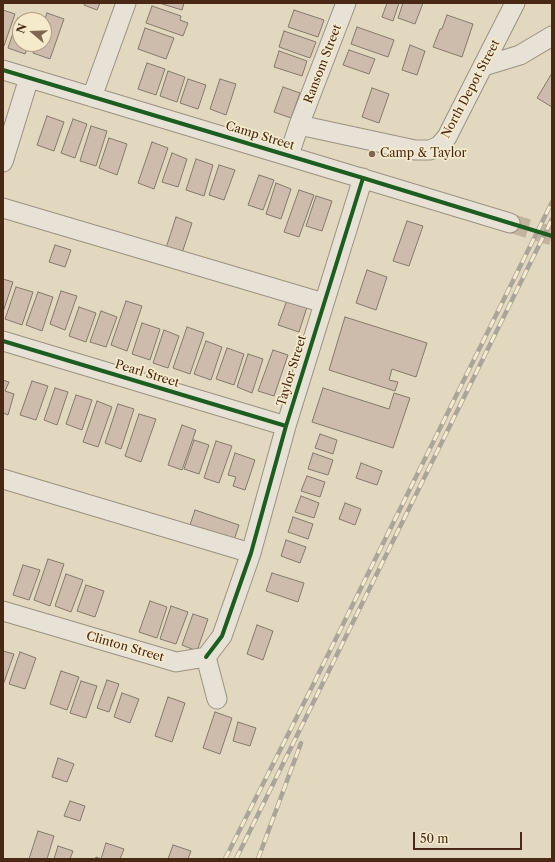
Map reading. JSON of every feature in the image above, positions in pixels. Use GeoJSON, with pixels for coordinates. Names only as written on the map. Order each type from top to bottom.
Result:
{"type":"FeatureCollection","features":[{"type":"Feature","properties":{"kind":"street"},"geometry":{"type":"LineString","coordinates":[[92,97],[126,3]]}},
{"type":"Feature","properties":{"kind":"street","name":"Ransom Street"},"geometry":{"type":"LineString","coordinates":[[299,125],[346,3]]}},
{"type":"Feature","properties":{"kind":"street","name":"North Depot Street"},"geometry":{"type":"LineString","coordinates":[[299,125],[420,151],[430,150],[439,146],[447,137],[515,3]]}},
{"type":"Feature","properties":{"kind":"street"},"geometry":{"type":"LineString","coordinates":[[484,66],[520,56],[552,36]]}},
{"type":"Feature","properties":{"kind":"street","name":"Camp Street"},"geometry":{"type":"LineString","coordinates":[[3,70],[510,223]]}},
{"type":"Feature","properties":{"kind":"street"},"geometry":{"type":"LineString","coordinates":[[3,162],[29,78]]}},
{"type":"Feature","properties":{"kind":"street"},"geometry":{"type":"LineString","coordinates":[[288,156],[299,125]]}},
{"type":"Feature","properties":{"kind":"street","name":"Taylor Street"},"geometry":{"type":"LineString","coordinates":[[206,658],[222,636],[250,553],[286,426],[363,178]]}},
{"type":"Feature","properties":{"kind":"street"},"geometry":{"type":"LineString","coordinates":[[3,208],[324,303]]}},
{"type":"Feature","properties":{"kind":"street","name":"Pearl Street"},"geometry":{"type":"LineString","coordinates":[[3,341],[286,426]]}},
{"type":"Feature","properties":{"kind":"street"},"geometry":{"type":"LineString","coordinates":[[3,479],[250,553]]}},
{"type":"Feature","properties":{"kind":"street","name":"Clinton Street"},"geometry":{"type":"LineString","coordinates":[[3,611],[176,662],[206,658]]}},
{"type":"Feature","properties":{"kind":"street"},"geometry":{"type":"LineString","coordinates":[[206,658],[217,699]]}},
{"type":"Feature","properties":{"kind":"building"},"geometry":{"type":"Polygon","coordinates":[[[85,3],[100,3],[97,10],[84,5],[85,3]]]}},
{"type":"Feature","properties":{"kind":"building"},"geometry":{"type":"Polygon","coordinates":[[[159,3],[184,3],[182,10],[159,3]]]}},
{"type":"Feature","properties":{"kind":"building"},"geometry":{"type":"Polygon","coordinates":[[[387,3],[399,3],[393,21],[382,17],[387,3]]]}},
{"type":"Feature","properties":{"kind":"building"},"geometry":{"type":"Polygon","coordinates":[[[403,3],[423,3],[415,24],[398,18],[403,3]]]}},
{"type":"Feature","properties":{"kind":"building"},"geometry":{"type":"Polygon","coordinates":[[[152,6],[181,16],[180,20],[188,23],[183,36],[146,23],[152,6]]]}},
{"type":"Feature","properties":{"kind":"building"},"geometry":{"type":"Polygon","coordinates":[[[3,10],[12,13],[12,23],[3,46],[3,10]]]}},
{"type":"Feature","properties":{"kind":"building"},"geometry":{"type":"Polygon","coordinates":[[[294,10],[324,20],[318,37],[288,27],[294,10]]]}},
{"type":"Feature","properties":{"kind":"building"},"geometry":{"type":"Polygon","coordinates":[[[52,15],[64,19],[50,59],[33,53],[52,52],[52,15]]]}},
{"type":"Feature","properties":{"kind":"building"},"geometry":{"type":"Polygon","coordinates":[[[447,15],[473,24],[462,57],[433,47],[447,15]]]}},
{"type":"Feature","properties":{"kind":"building"},"geometry":{"type":"Polygon","coordinates":[[[357,27],[394,40],[388,57],[351,44],[357,27]]]}},
{"type":"Feature","properties":{"kind":"building"},"geometry":{"type":"Polygon","coordinates":[[[145,28],[174,38],[166,59],[138,49],[145,28]]]}},
{"type":"Feature","properties":{"kind":"building"},"geometry":{"type":"Polygon","coordinates":[[[284,31],[316,42],[310,58],[279,47],[284,31]]]}},
{"type":"Feature","properties":{"kind":"building"},"geometry":{"type":"Polygon","coordinates":[[[12,36],[12,49],[8,48],[12,36]]]}},
{"type":"Feature","properties":{"kind":"building"},"geometry":{"type":"Polygon","coordinates":[[[410,45],[425,51],[417,75],[402,70],[410,45]]]}},
{"type":"Feature","properties":{"kind":"building"},"geometry":{"type":"Polygon","coordinates":[[[349,50],[375,59],[369,74],[343,65],[349,50]]]}},
{"type":"Feature","properties":{"kind":"building"},"geometry":{"type":"Polygon","coordinates":[[[279,51],[307,61],[302,76],[274,67],[279,51]]]}},
{"type":"Feature","properties":{"kind":"building"},"geometry":{"type":"Polygon","coordinates":[[[147,63],[165,69],[156,95],[138,89],[147,63]]]}},
{"type":"Feature","properties":{"kind":"building"},"geometry":{"type":"Polygon","coordinates":[[[168,71],[185,77],[177,102],[160,96],[168,71]]]}},
{"type":"Feature","properties":{"kind":"building"},"geometry":{"type":"Polygon","coordinates":[[[552,73],[552,107],[537,98],[552,73]]]}},
{"type":"Feature","properties":{"kind":"building"},"geometry":{"type":"Polygon","coordinates":[[[188,79],[206,85],[198,109],[180,103],[188,79]]]}},
{"type":"Feature","properties":{"kind":"building"},"geometry":{"type":"Polygon","coordinates":[[[220,79],[236,84],[226,115],[210,109],[220,79]]]}},
{"type":"Feature","properties":{"kind":"building"},"geometry":{"type":"Polygon","coordinates":[[[283,87],[300,93],[291,118],[274,112],[283,87]]]}},
{"type":"Feature","properties":{"kind":"building"},"geometry":{"type":"Polygon","coordinates":[[[372,88],[389,94],[379,123],[362,117],[372,88]]]}},
{"type":"Feature","properties":{"kind":"building"},"geometry":{"type":"Polygon","coordinates":[[[47,116],[64,122],[54,151],[37,145],[47,116]]]}},
{"type":"Feature","properties":{"kind":"building"},"geometry":{"type":"Polygon","coordinates":[[[73,119],[87,124],[75,158],[61,153],[73,119]]]}},
{"type":"Feature","properties":{"kind":"building"},"geometry":{"type":"Polygon","coordinates":[[[91,126],[107,131],[96,166],[80,161],[91,126]]]}},
{"type":"Feature","properties":{"kind":"building"},"geometry":{"type":"Polygon","coordinates":[[[109,138],[127,144],[117,175],[99,168],[109,138]]]}},
{"type":"Feature","properties":{"kind":"building"},"geometry":{"type":"Polygon","coordinates":[[[152,142],[168,148],[154,189],[138,183],[152,142]]]}},
{"type":"Feature","properties":{"kind":"building"},"geometry":{"type":"Polygon","coordinates":[[[172,153],[187,159],[178,187],[162,182],[172,153]]]}},
{"type":"Feature","properties":{"kind":"building"},"geometry":{"type":"Polygon","coordinates":[[[196,159],[213,165],[204,196],[186,190],[196,159]]]}},
{"type":"Feature","properties":{"kind":"building"},"geometry":{"type":"Polygon","coordinates":[[[219,165],[235,170],[224,200],[209,195],[219,165]]]}},
{"type":"Feature","properties":{"kind":"building"},"geometry":{"type":"Polygon","coordinates":[[[259,175],[274,180],[263,210],[248,205],[259,175]]]}},
{"type":"Feature","properties":{"kind":"building"},"geometry":{"type":"Polygon","coordinates":[[[276,183],[291,189],[281,219],[266,214],[276,183]]]}},
{"type":"Feature","properties":{"kind":"building"},"geometry":{"type":"Polygon","coordinates":[[[299,190],[314,195],[299,237],[284,232],[299,190]]]}},
{"type":"Feature","properties":{"kind":"building"},"geometry":{"type":"Polygon","coordinates":[[[316,196],[332,201],[322,231],[306,226],[316,196]]]}},
{"type":"Feature","properties":{"kind":"building"},"geometry":{"type":"Polygon","coordinates":[[[176,217],[192,223],[182,253],[166,248],[176,217]]]}},
{"type":"Feature","properties":{"kind":"building"},"geometry":{"type":"Polygon","coordinates":[[[407,221],[423,226],[409,266],[393,261],[407,221]]]}},
{"type":"Feature","properties":{"kind":"building"},"geometry":{"type":"Polygon","coordinates":[[[55,245],[71,250],[65,267],[49,262],[55,245]]]}},
{"type":"Feature","properties":{"kind":"building"},"geometry":{"type":"Polygon","coordinates":[[[367,270],[387,277],[376,310],[356,303],[367,270]]]}},
{"type":"Feature","properties":{"kind":"building"},"geometry":{"type":"Polygon","coordinates":[[[3,279],[13,282],[3,312],[3,279]]]}},
{"type":"Feature","properties":{"kind":"building"},"geometry":{"type":"Polygon","coordinates":[[[16,287],[33,292],[22,325],[5,319],[16,287]]]}},
{"type":"Feature","properties":{"kind":"building"},"geometry":{"type":"Polygon","coordinates":[[[61,291],[77,296],[65,330],[50,324],[61,291]]]}},
{"type":"Feature","properties":{"kind":"building"},"geometry":{"type":"Polygon","coordinates":[[[38,292],[53,297],[42,331],[26,325],[38,292]]]}},
{"type":"Feature","properties":{"kind":"building"},"geometry":{"type":"Polygon","coordinates":[[[287,300],[307,307],[299,332],[278,325],[287,300]]]}},
{"type":"Feature","properties":{"kind":"building"},"geometry":{"type":"Polygon","coordinates":[[[126,301],[142,306],[127,351],[111,345],[126,301]]]}},
{"type":"Feature","properties":{"kind":"building"},"geometry":{"type":"Polygon","coordinates":[[[79,307],[96,313],[86,342],[69,336],[79,307]]]}},
{"type":"Feature","properties":{"kind":"building"},"geometry":{"type":"Polygon","coordinates":[[[101,311],[117,317],[106,347],[90,342],[101,311]]]}},
{"type":"Feature","properties":{"kind":"building"},"geometry":{"type":"Polygon","coordinates":[[[345,317],[427,343],[416,377],[392,369],[389,380],[398,382],[395,391],[329,370],[345,317]]]}},
{"type":"Feature","properties":{"kind":"building"},"geometry":{"type":"Polygon","coordinates":[[[142,323],[160,329],[150,360],[132,354],[142,323]]]}},
{"type":"Feature","properties":{"kind":"building"},"geometry":{"type":"Polygon","coordinates":[[[187,327],[204,333],[190,374],[173,368],[187,327]]]}},
{"type":"Feature","properties":{"kind":"building"},"geometry":{"type":"Polygon","coordinates":[[[164,330],[179,336],[168,368],[153,363],[164,330]]]}},
{"type":"Feature","properties":{"kind":"building"},"geometry":{"type":"Polygon","coordinates":[[[206,341],[222,347],[211,380],[194,374],[206,341]]]}},
{"type":"Feature","properties":{"kind":"building"},"geometry":{"type":"Polygon","coordinates":[[[227,348],[244,354],[234,385],[216,379],[227,348]]]}},
{"type":"Feature","properties":{"kind":"building"},"geometry":{"type":"Polygon","coordinates":[[[273,350],[288,355],[274,396],[258,391],[273,350]]]}},
{"type":"Feature","properties":{"kind":"building"},"geometry":{"type":"Polygon","coordinates":[[[248,354],[263,359],[252,393],[237,387],[248,354]]]}},
{"type":"Feature","properties":{"kind":"building"},"geometry":{"type":"Polygon","coordinates":[[[3,380],[9,382],[5,391],[14,394],[8,415],[3,413],[3,380]]]}},
{"type":"Feature","properties":{"kind":"building"},"geometry":{"type":"Polygon","coordinates":[[[32,381],[48,386],[36,420],[20,415],[32,381]]]}},
{"type":"Feature","properties":{"kind":"building"},"geometry":{"type":"Polygon","coordinates":[[[55,388],[68,392],[57,425],[44,420],[55,388]]]}},
{"type":"Feature","properties":{"kind":"building"},"geometry":{"type":"Polygon","coordinates":[[[323,388],[389,409],[394,393],[410,398],[393,448],[312,422],[323,388]]]}},
{"type":"Feature","properties":{"kind":"building"},"geometry":{"type":"Polygon","coordinates":[[[76,395],[92,400],[82,430],[66,424],[76,395]]]}},
{"type":"Feature","properties":{"kind":"building"},"geometry":{"type":"Polygon","coordinates":[[[97,401],[112,407],[98,447],[83,442],[97,401]]]}},
{"type":"Feature","properties":{"kind":"building"},"geometry":{"type":"Polygon","coordinates":[[[118,404],[134,409],[121,449],[105,443],[118,404]]]}},
{"type":"Feature","properties":{"kind":"building"},"geometry":{"type":"Polygon","coordinates":[[[139,414],[156,419],[141,462],[125,456],[139,414]]]}},
{"type":"Feature","properties":{"kind":"building"},"geometry":{"type":"Polygon","coordinates":[[[182,425],[196,430],[182,470],[168,465],[182,425]]]}},
{"type":"Feature","properties":{"kind":"building"},"geometry":{"type":"Polygon","coordinates":[[[320,434],[337,440],[333,454],[315,448],[320,434]]]}},
{"type":"Feature","properties":{"kind":"building"},"geometry":{"type":"Polygon","coordinates":[[[194,440],[209,445],[199,474],[184,469],[194,440]]]}},
{"type":"Feature","properties":{"kind":"building"},"geometry":{"type":"Polygon","coordinates":[[[216,441],[232,446],[219,483],[204,478],[216,441]]]}},
{"type":"Feature","properties":{"kind":"building"},"geometry":{"type":"Polygon","coordinates":[[[235,453],[255,460],[245,490],[233,486],[236,477],[228,475],[235,453]]]}},
{"type":"Feature","properties":{"kind":"building"},"geometry":{"type":"Polygon","coordinates":[[[313,453],[333,460],[328,475],[308,469],[313,453]]]}},
{"type":"Feature","properties":{"kind":"building"},"geometry":{"type":"Polygon","coordinates":[[[361,463],[382,471],[377,485],[356,478],[361,463]]]}},
{"type":"Feature","properties":{"kind":"building"},"geometry":{"type":"Polygon","coordinates":[[[307,476],[325,482],[320,497],[301,491],[307,476]]]}},
{"type":"Feature","properties":{"kind":"building"},"geometry":{"type":"Polygon","coordinates":[[[301,496],[319,503],[314,518],[295,512],[301,496]]]}},
{"type":"Feature","properties":{"kind":"building"},"geometry":{"type":"Polygon","coordinates":[[[345,503],[361,509],[355,525],[339,519],[345,503]]]}},
{"type":"Feature","properties":{"kind":"building"},"geometry":{"type":"Polygon","coordinates":[[[195,510],[239,525],[234,540],[190,525],[195,510]]]}},
{"type":"Feature","properties":{"kind":"building"},"geometry":{"type":"Polygon","coordinates":[[[293,517],[313,524],[308,539],[288,532],[293,517]]]}},
{"type":"Feature","properties":{"kind":"building"},"geometry":{"type":"Polygon","coordinates":[[[286,540],[306,547],[300,563],[281,556],[286,540]]]}},
{"type":"Feature","properties":{"kind":"building"},"geometry":{"type":"Polygon","coordinates":[[[48,559],[64,564],[50,606],[34,600],[48,559]]]}},
{"type":"Feature","properties":{"kind":"building"},"geometry":{"type":"Polygon","coordinates":[[[23,565],[40,570],[29,600],[13,595],[23,565]]]}},
{"type":"Feature","properties":{"kind":"building"},"geometry":{"type":"Polygon","coordinates":[[[272,573],[304,583],[298,602],[266,591],[272,573]]]}},
{"type":"Feature","properties":{"kind":"building"},"geometry":{"type":"Polygon","coordinates":[[[66,574],[83,580],[71,612],[55,606],[66,574]]]}},
{"type":"Feature","properties":{"kind":"building"},"geometry":{"type":"Polygon","coordinates":[[[86,585],[104,591],[95,617],[77,611],[86,585]]]}},
{"type":"Feature","properties":{"kind":"building"},"geometry":{"type":"Polygon","coordinates":[[[150,601],[167,607],[157,638],[139,632],[150,601]]]}},
{"type":"Feature","properties":{"kind":"building"},"geometry":{"type":"Polygon","coordinates":[[[171,606],[188,612],[176,644],[160,639],[171,606]]]}},
{"type":"Feature","properties":{"kind":"building"},"geometry":{"type":"Polygon","coordinates":[[[193,614],[208,619],[197,651],[182,645],[193,614]]]}},
{"type":"Feature","properties":{"kind":"building"},"geometry":{"type":"Polygon","coordinates":[[[257,625],[273,631],[263,660],[247,654],[257,625]]]}},
{"type":"Feature","properties":{"kind":"building"},"geometry":{"type":"Polygon","coordinates":[[[3,651],[14,654],[3,685],[3,651]]]}},
{"type":"Feature","properties":{"kind":"building"},"geometry":{"type":"Polygon","coordinates":[[[20,652],[36,658],[25,689],[9,684],[20,652]]]}},
{"type":"Feature","properties":{"kind":"building"},"geometry":{"type":"Polygon","coordinates":[[[61,671],[79,677],[67,710],[50,704],[61,671]]]}},
{"type":"Feature","properties":{"kind":"building"},"geometry":{"type":"Polygon","coordinates":[[[107,680],[119,684],[109,712],[97,708],[107,680]]]}},
{"type":"Feature","properties":{"kind":"building"},"geometry":{"type":"Polygon","coordinates":[[[81,681],[97,686],[86,718],[70,713],[81,681]]]}},
{"type":"Feature","properties":{"kind":"building"},"geometry":{"type":"Polygon","coordinates":[[[122,693],[139,699],[130,723],[114,717],[122,693]]]}},
{"type":"Feature","properties":{"kind":"building"},"geometry":{"type":"Polygon","coordinates":[[[168,697],[185,703],[172,742],[155,736],[168,697]]]}},
{"type":"Feature","properties":{"kind":"building"},"geometry":{"type":"Polygon","coordinates":[[[215,712],[232,718],[220,754],[203,748],[215,712]]]}},
{"type":"Feature","properties":{"kind":"building"},"geometry":{"type":"Polygon","coordinates":[[[238,722],[256,728],[250,746],[233,741],[238,722]]]}},
{"type":"Feature","properties":{"kind":"building"},"geometry":{"type":"Polygon","coordinates":[[[58,758],[74,764],[67,782],[52,777],[58,758]]]}},
{"type":"Feature","properties":{"kind":"building"},"geometry":{"type":"Polygon","coordinates":[[[70,801],[85,806],[80,821],[64,816],[70,801]]]}},
{"type":"Feature","properties":{"kind":"building"},"geometry":{"type":"Polygon","coordinates":[[[38,831],[54,836],[47,859],[29,859],[38,831]]]}},
{"type":"Feature","properties":{"kind":"building"},"geometry":{"type":"Polygon","coordinates":[[[106,843],[124,849],[120,859],[101,859],[106,843]]]}},
{"type":"Feature","properties":{"kind":"building"},"geometry":{"type":"Polygon","coordinates":[[[173,845],[191,851],[188,859],[168,859],[173,845]]]}},
{"type":"Feature","properties":{"kind":"building"},"geometry":{"type":"Polygon","coordinates":[[[58,846],[73,851],[70,859],[54,859],[58,846]]]}},
{"type":"Feature","properties":{"kind":"tunnel"},"geometry":{"type":"LineString","coordinates":[[510,223],[552,236]]}},
{"type":"Feature","properties":{"kind":"railway"},"geometry":{"type":"LineString","coordinates":[[225,859],[311,689],[552,202]]}},
{"type":"Feature","properties":{"kind":"railway"},"geometry":{"type":"LineString","coordinates":[[236,859],[552,219]]}},
{"type":"Feature","properties":{"kind":"railway"},"geometry":{"type":"LineString","coordinates":[[258,859],[301,743]]}},
{"type":"Feature","properties":{"kind":"cycle path"},"geometry":{"type":"LineString","coordinates":[[3,70],[552,236]]}},
{"type":"Feature","properties":{"kind":"cycle path"},"geometry":{"type":"LineString","coordinates":[[206,657],[222,636],[251,553],[286,426],[363,178]]}},
{"type":"Feature","properties":{"kind":"cycle path"},"geometry":{"type":"LineString","coordinates":[[3,341],[286,426]]}},
{"type":"Feature","properties":{"kind":"place","name":"Camp & Taylor"},"geometry":{"type":"Point","coordinates":[372,154]}}]}
